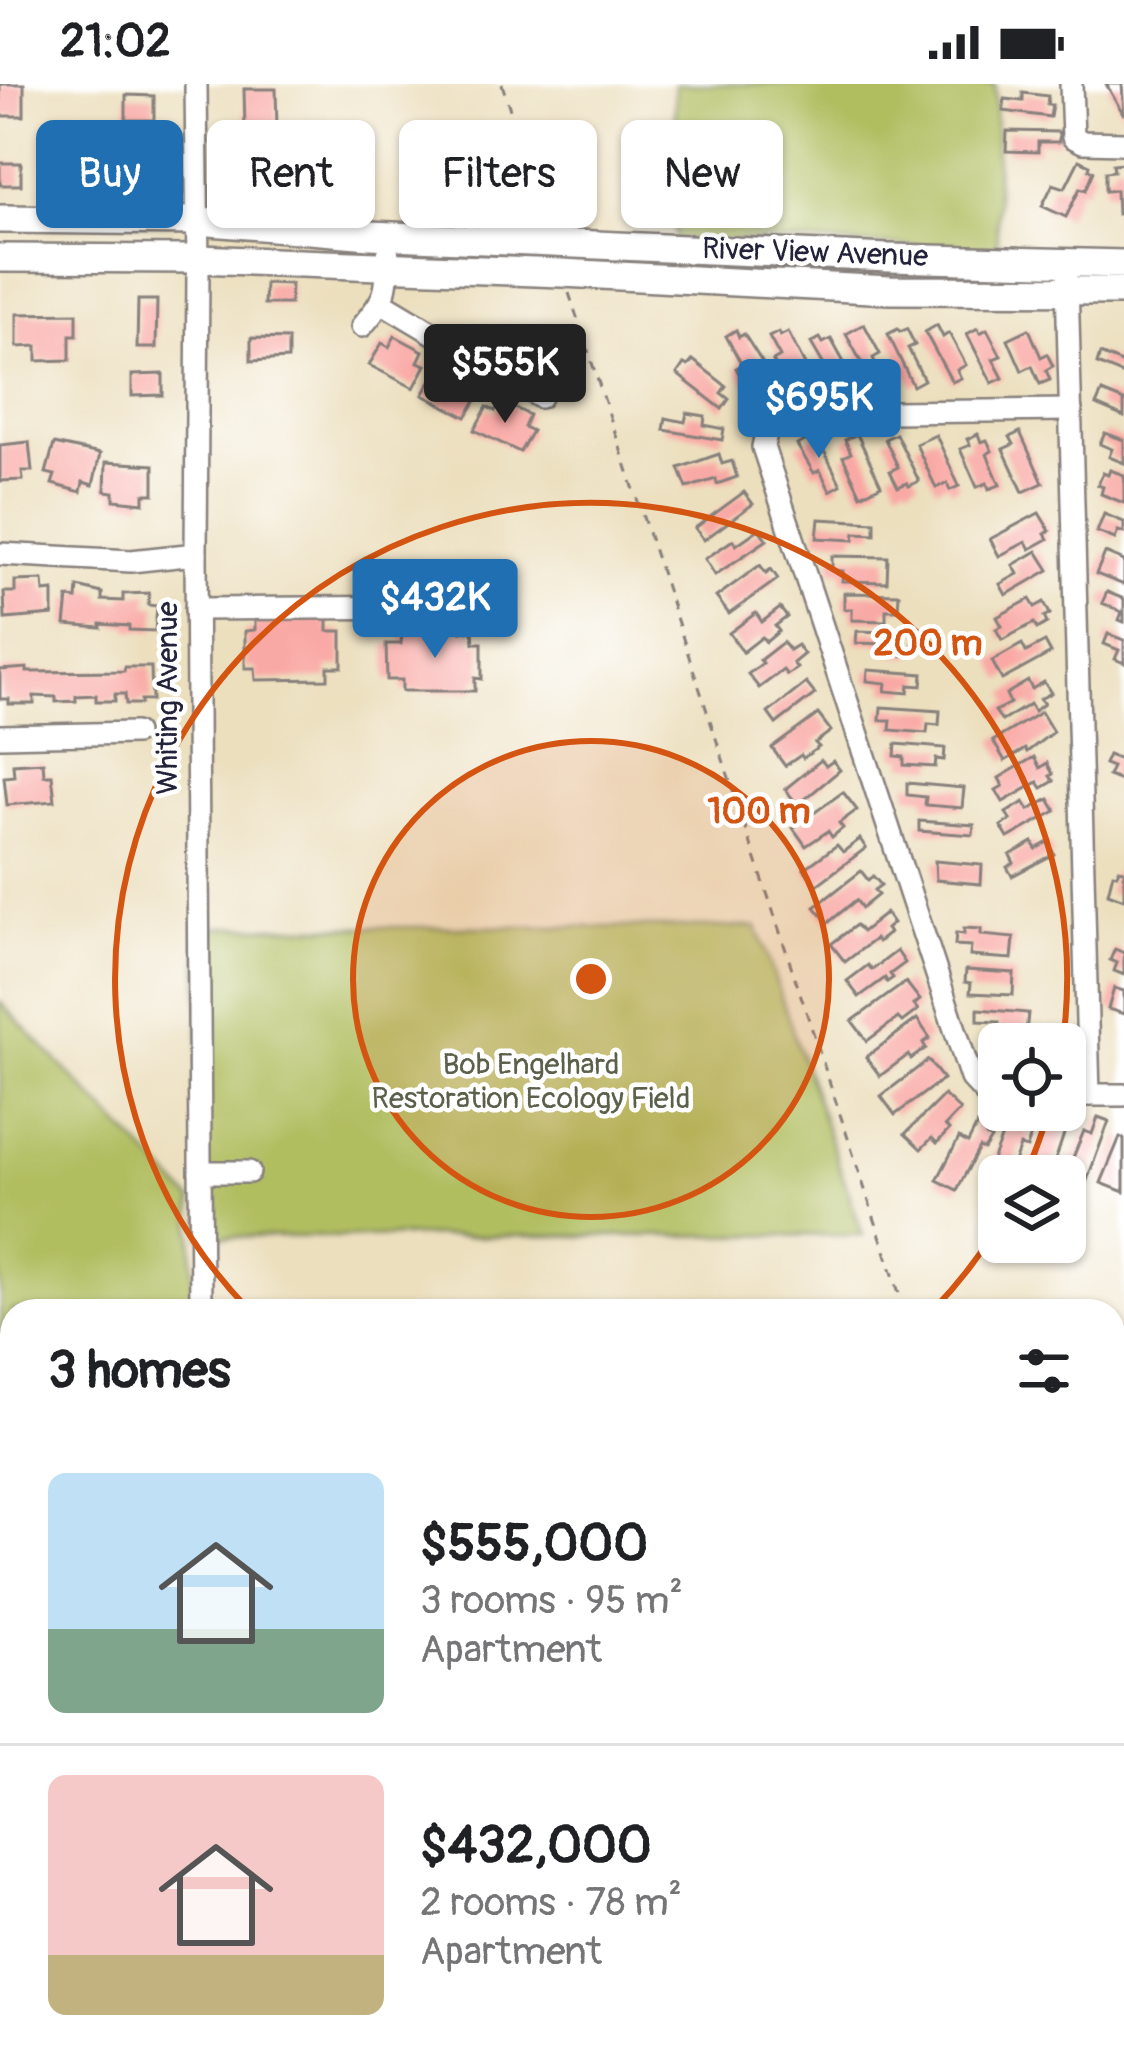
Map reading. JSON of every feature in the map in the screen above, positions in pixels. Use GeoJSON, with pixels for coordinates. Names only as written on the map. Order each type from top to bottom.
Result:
{"type":"FeatureCollection","features":[{"type":"Feature","properties":{"kind":"main road","name":"River View Avenue"},"geometry":{"type":"LineString","coordinates":[[0,219],[197,221],[389,236],[792,255],[1124,264]]}},
{"type":"Feature","properties":{"kind":"main road","name":"River View Avenue"},"geometry":{"type":"LineString","coordinates":[[0,258],[388,265],[890,290],[1124,291]]}},
{"type":"Feature","properties":{"kind":"street","name":"Whiting Avenue"},"geometry":{"type":"LineString","coordinates":[[196,84],[201,1299]]}},
{"type":"Feature","properties":{"kind":"street"},"geometry":{"type":"LineString","coordinates":[[1071,84],[1073,136],[1083,142],[1124,143]]}},
{"type":"Feature","properties":{"kind":"street"},"geometry":{"type":"LineString","coordinates":[[362,326],[382,303],[389,236]]}},
{"type":"Feature","properties":{"kind":"street"},"geometry":{"type":"LineString","coordinates":[[1065,262],[1089,1094]]}},
{"type":"Feature","properties":{"kind":"street"},"geometry":{"type":"LineString","coordinates":[[382,303],[541,398]]}},
{"type":"Feature","properties":{"kind":"street"},"geometry":{"type":"LineString","coordinates":[[978,1085],[971,1078],[763,447],[766,428],[776,416],[797,413],[1071,410]]}},
{"type":"Feature","properties":{"kind":"street"},"geometry":{"type":"LineString","coordinates":[[0,554],[131,561],[196,554]]}},
{"type":"Feature","properties":{"kind":"street"},"geometry":{"type":"LineString","coordinates":[[196,609],[431,608]]}},
{"type":"Feature","properties":{"kind":"street"},"geometry":{"type":"LineString","coordinates":[[0,736],[135,733]]}},
{"type":"Feature","properties":{"kind":"street"},"geometry":{"type":"LineString","coordinates":[[1086,1094],[1124,1095]]}},
{"type":"Feature","properties":{"kind":"street"},"geometry":{"type":"LineString","coordinates":[[200,1172],[249,1172]]}},
{"type":"Feature","properties":{"kind":"path"},"geometry":{"type":"LineString","coordinates":[[502,84],[551,242]]}},
{"type":"Feature","properties":{"kind":"path"},"geometry":{"type":"LineString","coordinates":[[562,273],[901,1299]]}},
{"type":"Feature","properties":{"kind":"green space"},"geometry":{"type":"Polygon","coordinates":[[[675,84],[995,84],[997,249],[675,238],[675,228],[783,228],[783,120],[675,120],[675,84]]]}},
{"type":"Feature","properties":{"kind":"green space","name":"Bob Engelhard Restoration Ecology Field"},"geometry":{"type":"Polygon","coordinates":[[[198,927],[757,927],[863,1235],[201,1237],[198,927]]]}},
{"type":"Feature","properties":{"kind":"green space"},"geometry":{"type":"Polygon","coordinates":[[[0,1002],[192,1200],[193,1299],[0,1299],[0,1002]]]}},
{"type":"Feature","properties":{"kind":"building"},"geometry":{"type":"Polygon","coordinates":[[[0,84],[24,84],[24,116],[0,116],[0,84]]]}},
{"type":"Feature","properties":{"kind":"building"},"geometry":{"type":"Polygon","coordinates":[[[1106,84],[1122,84],[1124,115],[1106,84]]]}},
{"type":"Feature","properties":{"kind":"building"},"geometry":{"type":"Polygon","coordinates":[[[244,89],[276,89],[277,120],[245,120],[244,89]]]}},
{"type":"Feature","properties":{"kind":"building"},"geometry":{"type":"Polygon","coordinates":[[[1023,93],[1048,96],[1050,117],[1003,111],[1005,99],[1023,101],[1023,93]]]}},
{"type":"Feature","properties":{"kind":"building"},"geometry":{"type":"Polygon","coordinates":[[[126,95],[154,96],[154,120],[126,120],[126,95]]]}},
{"type":"Feature","properties":{"kind":"building"},"geometry":{"type":"Polygon","coordinates":[[[1007,131],[1059,132],[1059,142],[1038,142],[1038,152],[1006,151],[1007,131]]]}},
{"type":"Feature","properties":{"kind":"building"},"geometry":{"type":"Polygon","coordinates":[[[1079,160],[1094,171],[1066,217],[1042,206],[1053,184],[1065,188],[1079,160]]]}},
{"type":"Feature","properties":{"kind":"building"},"geometry":{"type":"Polygon","coordinates":[[[0,163],[21,163],[21,185],[0,185],[0,163]]]}},
{"type":"Feature","properties":{"kind":"building"},"geometry":{"type":"Polygon","coordinates":[[[1124,163],[1124,214],[1117,214],[1116,190],[1105,191],[1105,172],[1114,171],[1113,164],[1124,163]]]}},
{"type":"Feature","properties":{"kind":"building"},"geometry":{"type":"Polygon","coordinates":[[[265,283],[291,284],[290,304],[264,304],[265,283]]]}},
{"type":"Feature","properties":{"kind":"building"},"geometry":{"type":"Polygon","coordinates":[[[138,300],[157,300],[156,348],[137,348],[138,300]]]}},
{"type":"Feature","properties":{"kind":"building"},"geometry":{"type":"Polygon","coordinates":[[[77,313],[77,335],[70,335],[70,360],[37,361],[37,346],[17,347],[17,314],[77,313]]]}},
{"type":"Feature","properties":{"kind":"building"},"geometry":{"type":"Polygon","coordinates":[[[864,324],[880,354],[873,358],[882,377],[872,382],[846,334],[864,324]]]}},
{"type":"Feature","properties":{"kind":"building"},"geometry":{"type":"Polygon","coordinates":[[[937,325],[943,337],[949,333],[966,365],[957,370],[961,378],[952,382],[925,332],[937,325]]]}},
{"type":"Feature","properties":{"kind":"building"},"geometry":{"type":"Polygon","coordinates":[[[978,328],[980,333],[987,329],[1001,356],[993,359],[1003,378],[992,383],[967,334],[978,328]]]}},
{"type":"Feature","properties":{"kind":"building"},"geometry":{"type":"Polygon","coordinates":[[[907,329],[915,345],[908,348],[924,380],[913,386],[888,334],[907,329]]]}},
{"type":"Feature","properties":{"kind":"building"},"geometry":{"type":"Polygon","coordinates":[[[1029,329],[1041,357],[1047,354],[1053,366],[1046,370],[1050,380],[1040,384],[1032,366],[1022,371],[1008,339],[1029,329]]]}},
{"type":"Feature","properties":{"kind":"building"},"geometry":{"type":"Polygon","coordinates":[[[736,330],[739,337],[744,334],[769,373],[746,385],[736,368],[742,365],[726,336],[736,330]]]}},
{"type":"Feature","properties":{"kind":"building"},"geometry":{"type":"Polygon","coordinates":[[[779,332],[780,336],[788,332],[805,365],[798,368],[805,382],[794,387],[773,361],[780,357],[769,337],[779,332]]]}},
{"type":"Feature","properties":{"kind":"building"},"geometry":{"type":"Polygon","coordinates":[[[395,336],[423,351],[418,362],[426,365],[414,388],[369,365],[382,343],[389,347],[395,336]]]}},
{"type":"Feature","properties":{"kind":"building"},"geometry":{"type":"Polygon","coordinates":[[[251,338],[288,339],[288,359],[251,361],[251,338]]]}},
{"type":"Feature","properties":{"kind":"building"},"geometry":{"type":"Polygon","coordinates":[[[820,338],[823,343],[831,339],[847,368],[840,372],[844,380],[836,386],[830,375],[823,379],[819,371],[825,367],[811,343],[820,338]]]}},
{"type":"Feature","properties":{"kind":"building"},"geometry":{"type":"Polygon","coordinates":[[[1100,354],[1124,364],[1124,375],[1097,364],[1100,354]]]}},
{"type":"Feature","properties":{"kind":"building"},"geometry":{"type":"Polygon","coordinates":[[[693,360],[726,386],[721,393],[729,399],[722,409],[677,374],[693,360]]]}},
{"type":"Feature","properties":{"kind":"building"},"geometry":{"type":"Polygon","coordinates":[[[448,367],[477,382],[472,393],[478,397],[466,417],[423,395],[436,373],[444,377],[448,367]]]}},
{"type":"Feature","properties":{"kind":"building"},"geometry":{"type":"Polygon","coordinates":[[[163,374],[163,395],[132,396],[132,375],[163,374]]]}},
{"type":"Feature","properties":{"kind":"building"},"geometry":{"type":"Polygon","coordinates":[[[1102,392],[1124,401],[1124,417],[1096,405],[1102,392]]]}},
{"type":"Feature","properties":{"kind":"building"},"geometry":{"type":"Polygon","coordinates":[[[501,401],[529,415],[524,427],[532,431],[520,452],[474,430],[487,407],[495,411],[501,401]]]}},
{"type":"Feature","properties":{"kind":"building"},"geometry":{"type":"Polygon","coordinates":[[[687,413],[705,416],[704,425],[724,429],[722,440],[664,430],[666,418],[685,422],[687,413]]]}},
{"type":"Feature","properties":{"kind":"building"},"geometry":{"type":"Polygon","coordinates":[[[1020,432],[1043,483],[1023,492],[1003,449],[1014,444],[1010,437],[1020,432]]]}},
{"type":"Feature","properties":{"kind":"building"},"geometry":{"type":"Polygon","coordinates":[[[1105,433],[1124,440],[1124,463],[1109,457],[1112,449],[1100,444],[1105,433]]]}},
{"type":"Feature","properties":{"kind":"building"},"geometry":{"type":"Polygon","coordinates":[[[857,434],[881,485],[861,495],[843,457],[851,453],[845,440],[857,434]]]}},
{"type":"Feature","properties":{"kind":"building"},"geometry":{"type":"Polygon","coordinates":[[[896,434],[919,481],[909,486],[898,487],[890,471],[898,467],[885,439],[896,434]]]}},
{"type":"Feature","properties":{"kind":"building"},"geometry":{"type":"Polygon","coordinates":[[[978,434],[992,451],[987,454],[1000,485],[989,489],[987,483],[977,487],[960,449],[978,434]]]}},
{"type":"Feature","properties":{"kind":"building"},"geometry":{"type":"Polygon","coordinates":[[[816,435],[841,485],[830,491],[820,470],[814,473],[797,445],[816,435]]]}},
{"type":"Feature","properties":{"kind":"building"},"geometry":{"type":"Polygon","coordinates":[[[936,435],[959,486],[950,490],[947,483],[936,488],[916,444],[936,435]]]}},
{"type":"Feature","properties":{"kind":"building"},"geometry":{"type":"Polygon","coordinates":[[[29,442],[32,471],[22,471],[23,480],[0,481],[0,445],[29,442]]]}},
{"type":"Feature","properties":{"kind":"building"},"geometry":{"type":"Polygon","coordinates":[[[54,444],[100,454],[93,485],[83,482],[81,492],[52,484],[55,475],[46,473],[54,444]]]}},
{"type":"Feature","properties":{"kind":"building"},"geometry":{"type":"Polygon","coordinates":[[[719,454],[722,464],[732,461],[737,477],[687,488],[679,468],[719,454]]]}},
{"type":"Feature","properties":{"kind":"building"},"geometry":{"type":"Polygon","coordinates":[[[106,462],[154,465],[154,494],[144,494],[144,503],[114,500],[114,492],[105,491],[106,462]]]}},
{"type":"Feature","properties":{"kind":"building"},"geometry":{"type":"Polygon","coordinates":[[[1110,470],[1124,475],[1124,503],[1101,494],[1103,487],[1098,485],[1110,470]]]}},
{"type":"Feature","properties":{"kind":"building"},"geometry":{"type":"Polygon","coordinates":[[[744,492],[753,504],[704,540],[695,528],[744,492]]]}},
{"type":"Feature","properties":{"kind":"building"},"geometry":{"type":"Polygon","coordinates":[[[1039,513],[1050,531],[1045,534],[1048,539],[1030,549],[1026,542],[999,556],[990,539],[1039,513]]]}},
{"type":"Feature","properties":{"kind":"building"},"geometry":{"type":"Polygon","coordinates":[[[1104,514],[1124,522],[1124,533],[1118,531],[1115,539],[1097,532],[1104,514]]]}},
{"type":"Feature","properties":{"kind":"building"},"geometry":{"type":"Polygon","coordinates":[[[819,519],[875,522],[875,534],[855,533],[854,540],[817,538],[819,519]]]}},
{"type":"Feature","properties":{"kind":"building"},"geometry":{"type":"Polygon","coordinates":[[[759,529],[767,540],[715,575],[705,559],[759,529]]]}},
{"type":"Feature","properties":{"kind":"building"},"geometry":{"type":"Polygon","coordinates":[[[1037,551],[1049,570],[1006,595],[1000,584],[1018,574],[1013,565],[1037,551]]]}},
{"type":"Feature","properties":{"kind":"building"},"geometry":{"type":"Polygon","coordinates":[[[1105,553],[1124,561],[1124,585],[1096,574],[1105,553]]]}},
{"type":"Feature","properties":{"kind":"building"},"geometry":{"type":"Polygon","coordinates":[[[832,556],[888,557],[887,582],[842,581],[843,571],[832,570],[832,556]]]}},
{"type":"Feature","properties":{"kind":"building"},"geometry":{"type":"Polygon","coordinates":[[[760,565],[778,579],[729,614],[716,597],[760,565]]]}},
{"type":"Feature","properties":{"kind":"building"},"geometry":{"type":"Polygon","coordinates":[[[43,580],[44,592],[53,591],[53,615],[5,619],[4,592],[15,592],[15,581],[43,580]]]}},
{"type":"Feature","properties":{"kind":"building"},"geometry":{"type":"Polygon","coordinates":[[[78,587],[102,593],[102,600],[123,601],[123,594],[149,593],[148,605],[157,606],[155,631],[65,625],[68,598],[77,599],[78,587]]]}},
{"type":"Feature","properties":{"kind":"building"},"geometry":{"type":"Polygon","coordinates":[[[1107,592],[1124,599],[1124,622],[1119,620],[1122,612],[1102,603],[1107,592]]]}},
{"type":"Feature","properties":{"kind":"building"},"geometry":{"type":"Polygon","coordinates":[[[844,593],[899,594],[898,610],[886,610],[886,621],[852,620],[852,609],[844,609],[844,593]]]}},
{"type":"Feature","properties":{"kind":"building"},"geometry":{"type":"Polygon","coordinates":[[[1030,599],[1035,607],[1044,602],[1050,614],[1044,617],[1047,623],[1037,629],[1034,623],[1002,640],[997,617],[1030,599]]]}},
{"type":"Feature","properties":{"kind":"building"},"geometry":{"type":"Polygon","coordinates":[[[780,608],[787,617],[775,626],[779,631],[743,652],[729,633],[756,613],[762,622],[780,608]]]}},
{"type":"Feature","properties":{"kind":"building"},"geometry":{"type":"Polygon","coordinates":[[[328,617],[328,631],[342,631],[342,667],[328,667],[328,679],[256,680],[255,668],[245,668],[245,631],[255,630],[255,618],[328,617]]]}},
{"type":"Feature","properties":{"kind":"building"},"geometry":{"type":"Polygon","coordinates":[[[402,631],[473,631],[474,643],[482,643],[482,679],[475,678],[475,691],[402,691],[402,680],[387,680],[386,644],[401,644],[402,631]]]}},
{"type":"Feature","properties":{"kind":"building"},"geometry":{"type":"Polygon","coordinates":[[[857,631],[913,633],[912,656],[889,654],[890,644],[856,643],[857,631]]]}},
{"type":"Feature","properties":{"kind":"building"},"geometry":{"type":"Polygon","coordinates":[[[1108,634],[1124,640],[1124,663],[1115,659],[1119,650],[1104,644],[1108,634]]]}},
{"type":"Feature","properties":{"kind":"building"},"geometry":{"type":"Polygon","coordinates":[[[783,642],[789,650],[797,645],[804,654],[793,663],[797,668],[787,675],[783,670],[759,688],[748,674],[783,642]]]}},
{"type":"Feature","properties":{"kind":"building"},"geometry":{"type":"Polygon","coordinates":[[[1045,642],[1051,653],[1002,680],[992,661],[1022,644],[1026,652],[1045,642]]]}},
{"type":"Feature","properties":{"kind":"building"},"geometry":{"type":"Polygon","coordinates":[[[125,667],[151,667],[152,700],[126,704],[125,694],[115,694],[115,701],[96,701],[96,695],[56,702],[56,697],[34,696],[34,704],[9,704],[9,699],[0,699],[0,670],[124,671],[125,667]]]}},
{"type":"Feature","properties":{"kind":"building"},"geometry":{"type":"Polygon","coordinates":[[[868,670],[923,674],[922,686],[909,685],[908,693],[885,691],[886,683],[867,681],[868,670]]]}},
{"type":"Feature","properties":{"kind":"building"},"geometry":{"type":"Polygon","coordinates":[[[1028,681],[1032,689],[1044,682],[1051,693],[1040,699],[1044,704],[1034,711],[1030,704],[1002,721],[995,711],[1010,703],[1006,694],[1028,681]]]}},
{"type":"Feature","properties":{"kind":"building"},"geometry":{"type":"Polygon","coordinates":[[[806,683],[815,694],[776,724],[768,713],[806,683]]]}},
{"type":"Feature","properties":{"kind":"building"},"geometry":{"type":"Polygon","coordinates":[[[881,707],[940,711],[939,725],[928,724],[927,733],[890,730],[891,720],[880,720],[881,707]]]}},
{"type":"Feature","properties":{"kind":"building"},"geometry":{"type":"Polygon","coordinates":[[[1041,712],[1053,732],[1027,752],[1005,761],[993,741],[1041,712]]]}},
{"type":"Feature","properties":{"kind":"building"},"geometry":{"type":"Polygon","coordinates":[[[818,714],[831,731],[815,743],[819,747],[785,766],[772,748],[818,714]]]}},
{"type":"Feature","properties":{"kind":"building"},"geometry":{"type":"Polygon","coordinates":[[[896,744],[945,748],[944,760],[936,759],[935,767],[904,765],[904,757],[895,756],[896,744]]]}},
{"type":"Feature","properties":{"kind":"building"},"geometry":{"type":"Polygon","coordinates":[[[1108,755],[1124,761],[1124,782],[1108,776],[1112,767],[1104,764],[1108,755]]]}},
{"type":"Feature","properties":{"kind":"building"},"geometry":{"type":"Polygon","coordinates":[[[1034,757],[1040,768],[1047,763],[1054,781],[1042,788],[1038,782],[1003,802],[996,790],[1003,786],[999,778],[1034,757]]]}},
{"type":"Feature","properties":{"kind":"building"},"geometry":{"type":"Polygon","coordinates":[[[821,760],[826,766],[833,761],[840,770],[798,805],[785,789],[821,760]]]}},
{"type":"Feature","properties":{"kind":"building"},"geometry":{"type":"Polygon","coordinates":[[[43,762],[44,775],[52,775],[55,801],[7,805],[4,777],[14,776],[13,764],[43,762]]]}},
{"type":"Feature","properties":{"kind":"building"},"geometry":{"type":"Polygon","coordinates":[[[907,783],[964,788],[962,808],[925,805],[926,797],[907,795],[907,783]]]}},
{"type":"Feature","properties":{"kind":"building"},"geometry":{"type":"Polygon","coordinates":[[[843,792],[857,810],[839,823],[843,828],[832,837],[828,831],[806,846],[793,828],[843,792]]]}},
{"type":"Feature","properties":{"kind":"building"},"geometry":{"type":"Polygon","coordinates":[[[1049,799],[1056,811],[1008,838],[1001,826],[1011,820],[1006,813],[1024,802],[1029,810],[1049,799]]]}},
{"type":"Feature","properties":{"kind":"building"},"geometry":{"type":"Polygon","coordinates":[[[919,821],[974,825],[973,835],[919,831],[919,821]]]}},
{"type":"Feature","properties":{"kind":"building"},"geometry":{"type":"Polygon","coordinates":[[[860,839],[866,848],[817,885],[804,869],[837,845],[843,852],[860,839]]]}},
{"type":"Feature","properties":{"kind":"building"},"geometry":{"type":"Polygon","coordinates":[[[1033,842],[1036,849],[1048,842],[1054,854],[1012,876],[1007,867],[1014,863],[1010,855],[1033,842]]]}},
{"type":"Feature","properties":{"kind":"building"},"geometry":{"type":"Polygon","coordinates":[[[935,861],[982,865],[981,884],[936,880],[935,861]]]}},
{"type":"Feature","properties":{"kind":"building"},"geometry":{"type":"Polygon","coordinates":[[[1124,870],[1124,899],[1108,893],[1113,873],[1124,870]]]}},
{"type":"Feature","properties":{"kind":"building"},"geometry":{"type":"Polygon","coordinates":[[[861,871],[881,885],[874,890],[878,895],[862,908],[856,900],[828,923],[815,907],[861,871]]]}},
{"type":"Feature","properties":{"kind":"building"},"geometry":{"type":"Polygon","coordinates":[[[886,913],[893,923],[886,929],[889,933],[845,962],[831,944],[856,925],[862,932],[886,913]]]}},
{"type":"Feature","properties":{"kind":"building"},"geometry":{"type":"Polygon","coordinates":[[[964,928],[1014,938],[1012,959],[970,956],[971,946],[955,945],[956,933],[964,934],[964,928]]]}},
{"type":"Feature","properties":{"kind":"building"},"geometry":{"type":"Polygon","coordinates":[[[1115,949],[1124,953],[1124,975],[1114,971],[1117,963],[1110,960],[1115,949]]]}},
{"type":"Feature","properties":{"kind":"building"},"geometry":{"type":"Polygon","coordinates":[[[897,951],[905,963],[890,974],[893,978],[887,982],[885,978],[859,997],[847,981],[897,951]]]}},
{"type":"Feature","properties":{"kind":"building"},"geometry":{"type":"Polygon","coordinates":[[[966,970],[1014,973],[1013,995],[970,993],[966,970]]]}},
{"type":"Feature","properties":{"kind":"building"},"geometry":{"type":"Polygon","coordinates":[[[906,982],[920,1000],[914,1005],[918,1010],[867,1041],[852,1021],[906,982]]]}},
{"type":"Feature","properties":{"kind":"building"},"geometry":{"type":"Polygon","coordinates":[[[1114,988],[1124,991],[1124,1014],[1108,1009],[1114,988]]]}},
{"type":"Feature","properties":{"kind":"building"},"geometry":{"type":"Polygon","coordinates":[[[978,1009],[1028,1013],[1027,1023],[978,1021],[978,1009]]]}},
{"type":"Feature","properties":{"kind":"building"},"geometry":{"type":"Polygon","coordinates":[[[917,1019],[930,1038],[923,1043],[926,1048],[880,1076],[866,1057],[917,1019]]]}},
{"type":"Feature","properties":{"kind":"building"},"geometry":{"type":"Polygon","coordinates":[[[928,1060],[943,1079],[895,1115],[881,1096],[928,1060]]]}},
{"type":"Feature","properties":{"kind":"building"},"geometry":{"type":"Polygon","coordinates":[[[944,1095],[960,1110],[937,1143],[932,1138],[921,1149],[905,1134],[944,1095]]]}},
{"type":"Feature","properties":{"kind":"building"},"geometry":{"type":"Polygon","coordinates":[[[1098,1117],[1109,1121],[1086,1183],[1086,1155],[1074,1155],[1084,1131],[1092,1134],[1098,1117]]]}},
{"type":"Feature","properties":{"kind":"building"},"geometry":{"type":"Polygon","coordinates":[[[978,1123],[978,1131],[988,1131],[986,1136],[991,1139],[984,1150],[979,1148],[957,1190],[937,1180],[959,1138],[968,1143],[978,1123]]]}},
{"type":"Feature","properties":{"kind":"building"},"geometry":{"type":"Polygon","coordinates":[[[1004,1131],[1031,1135],[1027,1148],[1020,1146],[1017,1155],[994,1155],[1004,1131]]]}},
{"type":"Feature","properties":{"kind":"building"},"geometry":{"type":"Polygon","coordinates":[[[1042,1131],[1065,1131],[1057,1155],[1034,1155],[1042,1131]]]}},
{"type":"Feature","properties":{"kind":"building"},"geometry":{"type":"Polygon","coordinates":[[[1120,1137],[1124,1139],[1124,1192],[1101,1183],[1120,1137]]]}}]}
